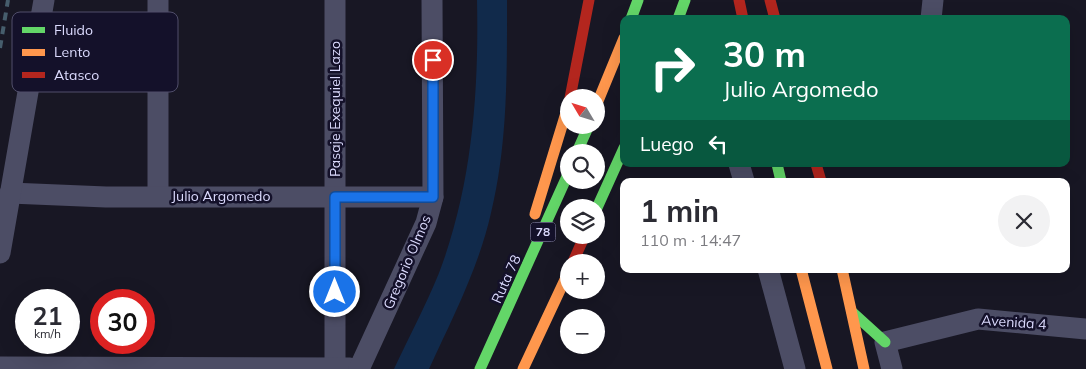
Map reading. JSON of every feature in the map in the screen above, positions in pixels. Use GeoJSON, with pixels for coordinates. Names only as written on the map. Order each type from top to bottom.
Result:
{"type":"FeatureCollection","features":[{"type":"Feature","properties":{"kind":"main road"},"geometry":{"type":"LineString","coordinates":[[572,89],[589,0]]}},
{"type":"Feature","properties":{"kind":"main road"},"geometry":{"type":"LineString","coordinates":[[632,15],[638,0]]}},
{"type":"Feature","properties":{"kind":"main road"},"geometry":{"type":"LineString","coordinates":[[679,15],[685,0]]}},
{"type":"Feature","properties":{"kind":"main road"},"geometry":{"type":"LineString","coordinates":[[739,0],[742,15]]}},
{"type":"Feature","properties":{"kind":"main road"},"geometry":{"type":"LineString","coordinates":[[770,0],[774,15]]}},
{"type":"Feature","properties":{"kind":"main road"},"geometry":{"type":"LineString","coordinates":[[603,89],[620,48]]}},
{"type":"Feature","properties":{"kind":"main road"},"geometry":{"type":"LineString","coordinates":[[517,291],[532,223],[560,132]]}},
{"type":"Feature","properties":{"kind":"main road"},"geometry":{"type":"LineString","coordinates":[[601,199],[620,157]]}},
{"type":"Feature","properties":{"kind":"main road","name":"Ruta 78"},"geometry":{"type":"LineString","coordinates":[[480,369],[517,291],[562,189]]}},
{"type":"Feature","properties":{"kind":"main road"},"geometry":{"type":"LineString","coordinates":[[802,273],[827,369]]}},
{"type":"Feature","properties":{"kind":"main road"},"geometry":{"type":"LineString","coordinates":[[843,273],[864,369]]}},
{"type":"Feature","properties":{"kind":"main road"},"geometry":{"type":"LineString","coordinates":[[523,369],[560,290]]}},
{"type":"Feature","properties":{"kind":"main road"},"geometry":{"type":"LineString","coordinates":[[852,312],[885,342]]}},
{"type":"Feature","properties":{"kind":"street","name":"Pasaje Exequiel Lazo"},"geometry":{"type":"LineString","coordinates":[[335,0],[335,368]]}},
{"type":"Feature","properties":{"kind":"street","name":"Gregorio Olmos"},"geometry":{"type":"LineString","coordinates":[[359,368],[426,223],[433,197],[432,0]]}},
{"type":"Feature","properties":{"kind":"street"},"geometry":{"type":"LineString","coordinates":[[931,15],[933,0]]}},
{"type":"Feature","properties":{"kind":"street"},"geometry":{"type":"LineString","coordinates":[[0,253],[28,92]]}},
{"type":"Feature","properties":{"kind":"street"},"geometry":{"type":"LineString","coordinates":[[158,92],[158,196]]}},
{"type":"Feature","properties":{"kind":"street","name":"Julio Argomedo"},"geometry":{"type":"LineString","coordinates":[[10,194],[433,197]]}},
{"type":"Feature","properties":{"kind":"street"},"geometry":{"type":"LineString","coordinates":[[769,273],[795,369]]}},
{"type":"Feature","properties":{"kind":"street","name":"Avenida 4"},"geometry":{"type":"LineString","coordinates":[[885,342],[978,319],[1086,329]]}},
{"type":"Feature","properties":{"kind":"street"},"geometry":{"type":"LineString","coordinates":[[885,342],[892,369]]}},
{"type":"Feature","properties":{"kind":"street"},"geometry":{"type":"LineString","coordinates":[[0,366],[359,368]]}},
{"type":"Feature","properties":{"kind":"water"},"geometry":{"type":"Polygon","coordinates":[[[477,0],[507,0],[504,134],[497,187],[486,233],[472,273],[429,369],[394,369],[439,273],[459,207],[466,173],[475,104],[477,0]]]}},
{"type":"Feature","properties":{"kind":"railway"},"geometry":{"type":"LineString","coordinates":[[0,48],[8,0]]}},
{"type":"Feature","properties":{"kind":"traffic: fast"},"geometry":{"type":"LineString","coordinates":[[632,15],[638,0]]}},
{"type":"Feature","properties":{"kind":"traffic: fast"},"geometry":{"type":"LineString","coordinates":[[679,15],[685,0]]}},
{"type":"Feature","properties":{"kind":"traffic: fast"},"geometry":{"type":"LineString","coordinates":[[581,144],[585,134]]}},
{"type":"Feature","properties":{"kind":"traffic: fast"},"geometry":{"type":"LineString","coordinates":[[601,199],[620,157]]}},
{"type":"Feature","properties":{"kind":"traffic: fast"},"geometry":{"type":"LineString","coordinates":[[778,167],[780,178]]}},
{"type":"Feature","properties":{"kind":"traffic: fast"},"geometry":{"type":"LineString","coordinates":[[480,369],[561,189]]}},
{"type":"Feature","properties":{"kind":"traffic: fast"},"geometry":{"type":"LineString","coordinates":[[852,312],[885,342]]}},
{"type":"Feature","properties":{"kind":"traffic: slow"},"geometry":{"type":"LineString","coordinates":[[603,89],[620,48]]}},
{"type":"Feature","properties":{"kind":"traffic: slow"},"geometry":{"type":"LineString","coordinates":[[535,214],[560,132]]}},
{"type":"Feature","properties":{"kind":"traffic: slow"},"geometry":{"type":"LineString","coordinates":[[802,273],[827,369]]}},
{"type":"Feature","properties":{"kind":"traffic: slow"},"geometry":{"type":"LineString","coordinates":[[843,273],[864,369]]}},
{"type":"Feature","properties":{"kind":"traffic: slow"},"geometry":{"type":"LineString","coordinates":[[523,369],[560,290]]}},
{"type":"Feature","properties":{"kind":"traffic: jam"},"geometry":{"type":"LineString","coordinates":[[572,89],[589,0]]}},
{"type":"Feature","properties":{"kind":"traffic: jam"},"geometry":{"type":"LineString","coordinates":[[739,0],[742,15]]}},
{"type":"Feature","properties":{"kind":"traffic: jam"},"geometry":{"type":"LineString","coordinates":[[770,0],[774,15]]}},
{"type":"Feature","properties":{"kind":"traffic: jam"},"geometry":{"type":"LineString","coordinates":[[817,167],[820,178]]}},
{"type":"Feature","properties":{"kind":"traffic: jam"},"geometry":{"type":"LineString","coordinates":[[577,254],[581,244]]}},
{"type":"Feature","properties":{"kind":"route"},"geometry":{"type":"LineString","coordinates":[[335,292],[335,197],[433,197],[433,60]]}}]}
